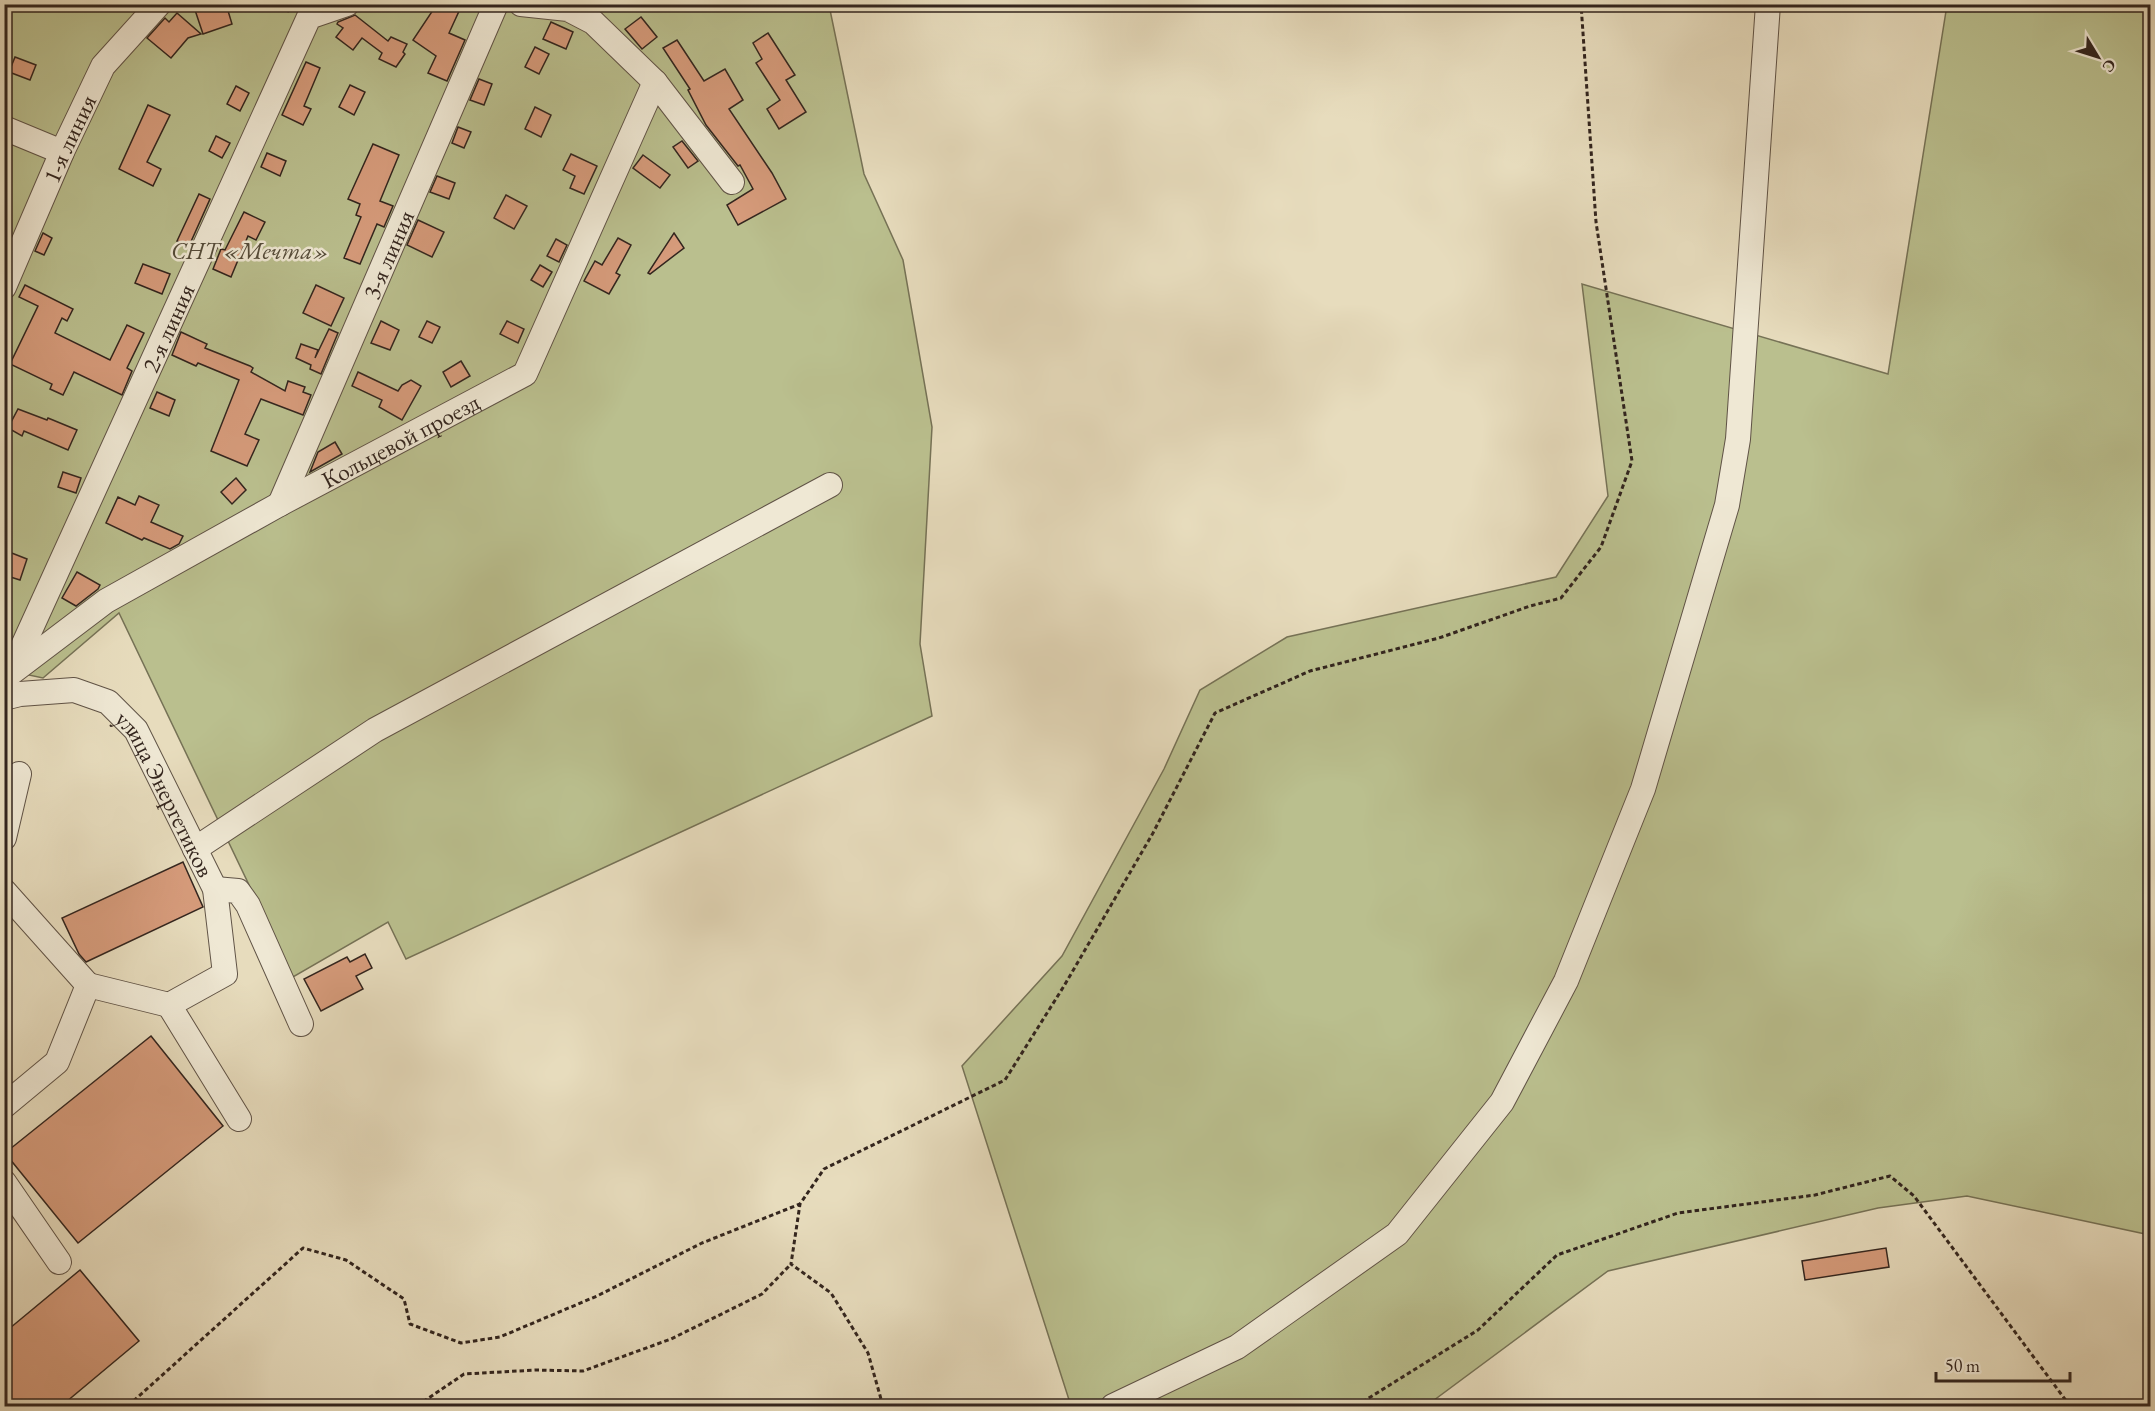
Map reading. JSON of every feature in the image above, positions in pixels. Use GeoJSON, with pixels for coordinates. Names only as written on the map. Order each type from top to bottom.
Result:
{"type":"FeatureCollection","features":[{"type":"Feature","properties":{"kind":"street","name":"1-я линия"},"geometry":{"type":"LineString","coordinates":[[4,287],[62,152],[103,66],[159,4]]}},
{"type":"Feature","properties":{"kind":"street"},"geometry":{"type":"LineString","coordinates":[[309,17],[347,4]]}},
{"type":"Feature","properties":{"kind":"street","name":"3-я линия"},"geometry":{"type":"LineString","coordinates":[[280,504],[496,4]]}},
{"type":"Feature","properties":{"kind":"street"},"geometry":{"type":"LineString","coordinates":[[521,4],[568,9],[593,22],[655,82],[732,182]]}},
{"type":"Feature","properties":{"kind":"street"},"geometry":{"type":"LineString","coordinates":[[1113,1407],[1237,1347],[1396,1234],[1502,1102],[1566,981],[1643,789],[1726,505],[1738,440],[1768,4]]}},
{"type":"Feature","properties":{"kind":"street","name":"2-я линия"},"geometry":{"type":"LineString","coordinates":[[8,671],[309,17]]}},
{"type":"Feature","properties":{"kind":"street","name":"Кольцевой проезд"},"geometry":{"type":"LineString","coordinates":[[8,671],[106,601],[280,504],[525,374],[655,82]]}},
{"type":"Feature","properties":{"kind":"street"},"geometry":{"type":"LineString","coordinates":[[4,128],[62,152]]}},
{"type":"Feature","properties":{"kind":"street"},"geometry":{"type":"LineString","coordinates":[[195,849],[375,730],[830,484]]}},
{"type":"Feature","properties":{"kind":"street","name":"улица Энергетиков"},"geometry":{"type":"LineString","coordinates":[[4,698],[20,694],[74,690],[108,702],[136,730],[215,889],[225,974],[168,1005]]}},
{"type":"Feature","properties":{"kind":"street"},"geometry":{"type":"LineString","coordinates":[[4,838],[20,774]]}},
{"type":"Feature","properties":{"kind":"street"},"geometry":{"type":"LineString","coordinates":[[215,889],[238,891],[248,905],[301,1024]]}},
{"type":"Feature","properties":{"kind":"street"},"geometry":{"type":"LineString","coordinates":[[4,891],[88,985],[168,1005],[239,1119]]}},
{"type":"Feature","properties":{"kind":"street"},"geometry":{"type":"LineString","coordinates":[[4,1106],[57,1062],[88,985]]}},
{"type":"Feature","properties":{"kind":"street"},"geometry":{"type":"LineString","coordinates":[[4,1182],[59,1262]]}},
{"type":"Feature","properties":{"kind":"path"},"geometry":{"type":"LineString","coordinates":[[264,4],[309,17]]}},
{"type":"Feature","properties":{"kind":"path"},"geometry":{"type":"LineString","coordinates":[[417,1407],[464,1374],[536,1370],[582,1371],[671,1339],[762,1294],[790,1264],[800,1204],[824,1168],[1005,1080],[1064,986],[1153,833],[1215,713],[1310,671],[1439,638],[1530,606],[1561,598],[1601,547],[1632,461],[1596,222],[1581,4]]}},
{"type":"Feature","properties":{"kind":"path"},"geometry":{"type":"LineString","coordinates":[[1356,1407],[1478,1330],[1557,1255],[1678,1213],[1815,1195],[1890,1176],[1914,1196],[2070,1407]]}},
{"type":"Feature","properties":{"kind":"path"},"geometry":{"type":"LineString","coordinates":[[128,1407],[303,1248],[346,1260],[404,1299],[410,1324],[460,1343],[500,1337],[597,1296],[702,1243],[800,1204]]}},
{"type":"Feature","properties":{"kind":"path"},"geometry":{"type":"LineString","coordinates":[[790,1264],[831,1293],[868,1353],[883,1407]]}},
{"type":"Feature","properties":{"kind":"green space","name":"СНТ «Мечта»"},"geometry":{"type":"Polygon","coordinates":[[[4,5],[829,5],[864,174],[903,260],[932,427],[920,644],[932,716],[406,959],[388,922],[293,977],[119,613],[43,678],[5,670],[4,5]]]}},
{"type":"Feature","properties":{"kind":"green space"},"geometry":{"type":"Polygon","coordinates":[[[1947,5],[2150,5],[2150,1235],[1967,1196],[1878,1208],[1608,1271],[1426,1406],[1071,1406],[962,1066],[1062,956],[1164,769],[1200,690],[1287,637],[1556,577],[1608,496],[1582,284],[1888,374],[1947,5]]]}},
{"type":"Feature","properties":{"kind":"building"},"geometry":{"type":"Polygon","coordinates":[[[193,4],[226,4],[232,24],[203,34],[193,4]]]}},
{"type":"Feature","properties":{"kind":"building"},"geometry":{"type":"Polygon","coordinates":[[[437,4],[450,4],[460,9],[449,33],[465,40],[447,81],[428,73],[436,56],[413,40],[437,4]]]}},
{"type":"Feature","properties":{"kind":"building"},"geometry":{"type":"Polygon","coordinates":[[[177,13],[201,34],[188,38],[171,58],[147,38],[165,18],[169,22],[177,13]]]}},
{"type":"Feature","properties":{"kind":"building"},"geometry":{"type":"Polygon","coordinates":[[[355,15],[388,41],[391,37],[407,44],[403,52],[405,54],[396,67],[379,59],[382,53],[362,38],[353,50],[336,37],[343,28],[337,24],[338,22],[355,15]]]}},
{"type":"Feature","properties":{"kind":"building"},"geometry":{"type":"Polygon","coordinates":[[[641,17],[657,37],[642,49],[625,29],[641,17]]]}},
{"type":"Feature","properties":{"kind":"building"},"geometry":{"type":"Polygon","coordinates":[[[551,22],[573,32],[566,49],[543,39],[551,22]]]}},
{"type":"Feature","properties":{"kind":"building"},"geometry":{"type":"Polygon","coordinates":[[[768,33],[795,75],[786,80],[806,112],[779,129],[767,109],[780,100],[756,63],[762,59],[753,43],[768,33]]]}},
{"type":"Feature","properties":{"kind":"building"},"geometry":{"type":"Polygon","coordinates":[[[677,40],[704,81],[725,69],[743,100],[729,109],[772,173],[786,199],[738,225],[727,205],[753,189],[740,165],[738,166],[706,125],[688,90],[690,89],[663,48],[677,40]]]}},
{"type":"Feature","properties":{"kind":"building"},"geometry":{"type":"Polygon","coordinates":[[[535,47],[549,54],[539,74],[525,67],[535,47]]]}},
{"type":"Feature","properties":{"kind":"building"},"geometry":{"type":"Polygon","coordinates":[[[15,57],[36,65],[30,80],[9,72],[15,57]]]}},
{"type":"Feature","properties":{"kind":"building"},"geometry":{"type":"Polygon","coordinates":[[[306,62],[320,68],[304,106],[311,109],[303,125],[282,115],[306,62]]]}},
{"type":"Feature","properties":{"kind":"building"},"geometry":{"type":"Polygon","coordinates":[[[479,79],[492,84],[484,105],[470,100],[479,79]]]}},
{"type":"Feature","properties":{"kind":"building"},"geometry":{"type":"Polygon","coordinates":[[[350,85],[365,92],[354,115],[339,107],[350,85]]]}},
{"type":"Feature","properties":{"kind":"building"},"geometry":{"type":"Polygon","coordinates":[[[236,86],[249,93],[240,111],[227,104],[236,86]]]}},
{"type":"Feature","properties":{"kind":"building"},"geometry":{"type":"Polygon","coordinates":[[[148,105],[170,115],[147,162],[161,169],[153,186],[119,169],[148,105]]]}},
{"type":"Feature","properties":{"kind":"building"},"geometry":{"type":"Polygon","coordinates":[[[535,107],[551,115],[541,137],[525,129],[535,107]]]}},
{"type":"Feature","properties":{"kind":"building"},"geometry":{"type":"Polygon","coordinates":[[[458,127],[471,132],[464,148],[452,143],[458,127]]]}},
{"type":"Feature","properties":{"kind":"building"},"geometry":{"type":"Polygon","coordinates":[[[216,136],[230,143],[222,158],[209,151],[216,136]]]}},
{"type":"Feature","properties":{"kind":"building"},"geometry":{"type":"Polygon","coordinates":[[[682,141],[698,161],[688,168],[673,147],[682,141]]]}},
{"type":"Feature","properties":{"kind":"building"},"geometry":{"type":"Polygon","coordinates":[[[373,144],[399,155],[380,201],[393,206],[384,227],[377,224],[360,264],[344,258],[361,217],[356,215],[360,204],[348,199],[373,144]]]}},
{"type":"Feature","properties":{"kind":"building"},"geometry":{"type":"Polygon","coordinates":[[[267,153],[286,161],[280,176],[261,167],[267,153]]]}},
{"type":"Feature","properties":{"kind":"building"},"geometry":{"type":"Polygon","coordinates":[[[571,154],[597,166],[584,194],[570,188],[575,176],[563,170],[571,154]]]}},
{"type":"Feature","properties":{"kind":"building"},"geometry":{"type":"Polygon","coordinates":[[[643,155],[670,175],[660,188],[633,168],[643,155]]]}},
{"type":"Feature","properties":{"kind":"building"},"geometry":{"type":"Polygon","coordinates":[[[437,176],[455,183],[449,199],[430,192],[437,176]]]}},
{"type":"Feature","properties":{"kind":"building"},"geometry":{"type":"Polygon","coordinates":[[[199,194],[210,199],[189,246],[177,241],[199,194]]]}},
{"type":"Feature","properties":{"kind":"building"},"geometry":{"type":"Polygon","coordinates":[[[506,195],[527,206],[514,229],[494,218],[506,195]]]}},
{"type":"Feature","properties":{"kind":"building"},"geometry":{"type":"Polygon","coordinates":[[[244,212],[265,222],[256,240],[248,236],[231,277],[213,269],[221,249],[225,250],[244,212]]]}},
{"type":"Feature","properties":{"kind":"building"},"geometry":{"type":"Polygon","coordinates":[[[418,220],[444,232],[432,257],[407,245],[418,220]]]}},
{"type":"Feature","properties":{"kind":"building"},"geometry":{"type":"Polygon","coordinates":[[[43,233],[52,238],[44,255],[35,251],[43,233]]]}},
{"type":"Feature","properties":{"kind":"building"},"geometry":{"type":"Polygon","coordinates":[[[674,233],[684,248],[650,274],[648,273],[674,233]]]}},
{"type":"Feature","properties":{"kind":"building"},"geometry":{"type":"Polygon","coordinates":[[[618,238],[631,245],[616,273],[620,275],[609,294],[584,281],[595,261],[602,265],[618,238]]]}},
{"type":"Feature","properties":{"kind":"building"},"geometry":{"type":"Polygon","coordinates":[[[556,239],[567,245],[559,262],[547,256],[556,239]]]}},
{"type":"Feature","properties":{"kind":"building"},"geometry":{"type":"Polygon","coordinates":[[[143,264],[170,274],[162,294],[135,283],[143,264]]]}},
{"type":"Feature","properties":{"kind":"building"},"geometry":{"type":"Polygon","coordinates":[[[540,265],[552,272],[543,287],[531,280],[540,265]]]}},
{"type":"Feature","properties":{"kind":"building"},"geometry":{"type":"Polygon","coordinates":[[[25,285],[73,309],[67,321],[62,318],[55,333],[110,360],[127,325],[144,333],[127,368],[132,371],[122,395],[74,372],[63,395],[50,389],[52,384],[10,364],[38,306],[19,297],[25,285]]]}},
{"type":"Feature","properties":{"kind":"building"},"geometry":{"type":"Polygon","coordinates":[[[316,285],[344,298],[331,326],[303,313],[316,285]]]}},
{"type":"Feature","properties":{"kind":"building"},"geometry":{"type":"Polygon","coordinates":[[[381,321],[399,330],[390,350],[371,343],[381,321]]]}},
{"type":"Feature","properties":{"kind":"building"},"geometry":{"type":"Polygon","coordinates":[[[427,321],[440,327],[432,343],[419,337],[427,321]]]}},
{"type":"Feature","properties":{"kind":"building"},"geometry":{"type":"Polygon","coordinates":[[[507,321],[524,329],[518,343],[500,334],[507,321]]]}},
{"type":"Feature","properties":{"kind":"building"},"geometry":{"type":"Polygon","coordinates":[[[329,329],[338,333],[321,374],[310,369],[311,365],[296,358],[301,344],[318,350],[315,358],[329,329]]]}},
{"type":"Feature","properties":{"kind":"building"},"geometry":{"type":"Polygon","coordinates":[[[181,332],[207,344],[205,348],[250,366],[253,368],[251,372],[285,391],[288,381],[305,387],[303,392],[311,395],[303,415],[261,399],[245,434],[259,440],[247,466],[211,451],[239,380],[198,363],[196,366],[172,355],[181,332]]]}},
{"type":"Feature","properties":{"kind":"building"},"geometry":{"type":"Polygon","coordinates":[[[461,361],[470,376],[451,387],[443,372],[461,361]]]}},
{"type":"Feature","properties":{"kind":"building"},"geometry":{"type":"Polygon","coordinates":[[[358,372],[398,391],[402,385],[411,380],[421,386],[402,420],[379,407],[382,400],[352,386],[358,372]]]}},
{"type":"Feature","properties":{"kind":"building"},"geometry":{"type":"Polygon","coordinates":[[[157,392],[175,400],[169,416],[150,408],[157,392]]]}},
{"type":"Feature","properties":{"kind":"building"},"geometry":{"type":"Polygon","coordinates":[[[18,409],[77,430],[68,450],[24,431],[22,436],[8,428],[18,409]]]}},
{"type":"Feature","properties":{"kind":"building"},"geometry":{"type":"Polygon","coordinates":[[[335,442],[342,454],[310,472],[318,452],[335,442]]]}},
{"type":"Feature","properties":{"kind":"building"},"geometry":{"type":"Polygon","coordinates":[[[63,472],[81,478],[76,493],[58,487],[63,472]]]}},
{"type":"Feature","properties":{"kind":"building"},"geometry":{"type":"Polygon","coordinates":[[[236,478],[246,490],[232,504],[221,492],[236,478]]]}},
{"type":"Feature","properties":{"kind":"building"},"geometry":{"type":"Polygon","coordinates":[[[139,496],[159,505],[151,522],[183,536],[179,544],[170,549],[144,538],[142,540],[106,523],[118,497],[135,505],[139,496]]]}},
{"type":"Feature","properties":{"kind":"building"},"geometry":{"type":"Polygon","coordinates":[[[4,550],[27,559],[20,580],[4,575],[4,550]]]}},
{"type":"Feature","properties":{"kind":"building"},"geometry":{"type":"Polygon","coordinates":[[[77,572],[100,585],[76,606],[62,598],[77,572]]]}},
{"type":"Feature","properties":{"kind":"building"},"geometry":{"type":"Polygon","coordinates":[[[183,862],[203,907],[86,962],[79,954],[62,918],[183,862]]]}},
{"type":"Feature","properties":{"kind":"building"},"geometry":{"type":"Polygon","coordinates":[[[365,954],[372,968],[356,976],[363,989],[321,1011],[304,979],[347,957],[350,962],[365,954]]]}},
{"type":"Feature","properties":{"kind":"building"},"geometry":{"type":"Polygon","coordinates":[[[151,1036],[223,1126],[78,1243],[5,1153],[151,1036]]]}},
{"type":"Feature","properties":{"kind":"building"},"geometry":{"type":"Polygon","coordinates":[[[1886,1248],[1889,1267],[1805,1280],[1802,1261],[1886,1248]]]}},
{"type":"Feature","properties":{"kind":"building"},"geometry":{"type":"Polygon","coordinates":[[[80,1270],[139,1341],[60,1407],[15,1407],[4,1394],[4,1333],[80,1270]]]}}]}
